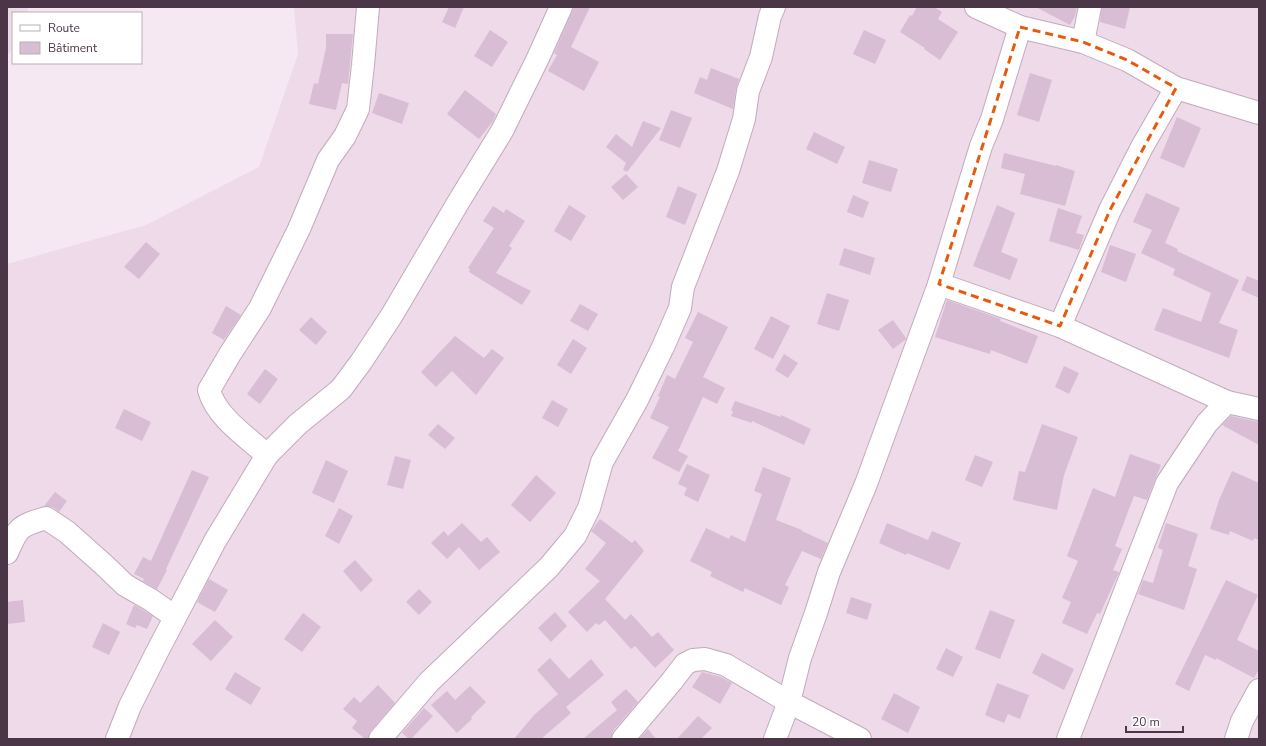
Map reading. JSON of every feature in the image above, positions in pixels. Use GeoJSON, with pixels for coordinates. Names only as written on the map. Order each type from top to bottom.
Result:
{"type":"FeatureCollection","features":[{"type":"Feature","properties":{"kind":"street"},"geometry":{"type":"LineString","coordinates":[[117,739],[130,706],[175,617],[215,541],[266,455],[298,424],[341,389],[392,315],[502,131],[561,7]]}},
{"type":"Feature","properties":{"kind":"street"},"geometry":{"type":"LineString","coordinates":[[380,739],[429,682],[549,567],[575,536],[589,508],[602,462],[640,394],[680,308],[683,287],[728,171],[744,118],[748,91],[761,57],[770,16],[774,7]]}},
{"type":"Feature","properties":{"kind":"street"},"geometry":{"type":"LineString","coordinates":[[976,7],[1020,27],[1083,42],[1127,60],[1176,88],[1259,113]]}},
{"type":"Feature","properties":{"kind":"street"},"geometry":{"type":"LineString","coordinates":[[1083,42],[1090,7]]}},
{"type":"Feature","properties":{"kind":"street"},"geometry":{"type":"LineString","coordinates":[[266,455],[226,419],[212,400],[209,390],[260,308],[299,229],[328,160],[345,136],[358,109],[363,65],[365,10]]}},
{"type":"Feature","properties":{"kind":"street"},"geometry":{"type":"LineString","coordinates":[[775,739],[789,702],[800,658],[829,572],[866,484],[939,284],[981,146],[992,119],[1020,27]]}},
{"type":"Feature","properties":{"kind":"street"},"geometry":{"type":"LineString","coordinates":[[1060,326],[1110,210],[1142,147],[1176,88]]}},
{"type":"Feature","properties":{"kind":"street"},"geometry":{"type":"LineString","coordinates":[[939,284],[1060,326],[1227,402],[1259,409]]}},
{"type":"Feature","properties":{"kind":"street"},"geometry":{"type":"LineString","coordinates":[[1068,739],[1167,483],[1207,423],[1227,402]]}},
{"type":"Feature","properties":{"kind":"street"},"geometry":{"type":"LineString","coordinates":[[7,553],[14,535],[26,524],[46,518],[67,532],[124,585],[151,600],[175,617]]}},
{"type":"Feature","properties":{"kind":"street"},"geometry":{"type":"LineString","coordinates":[[623,739],[685,664],[693,660],[705,659],[726,665],[789,702],[860,739]]}},
{"type":"Feature","properties":{"kind":"street"},"geometry":{"type":"LineString","coordinates":[[1236,739],[1242,721],[1259,690]]}},
{"type":"Feature","properties":{"kind":"highlighted area"},"geometry":{"type":"Polygon","coordinates":[[[1020,27],[1083,42],[1127,60],[1176,88],[1110,210],[1060,326],[939,284],[1020,27]]]}},
{"type":"Feature","properties":{"kind":"shaded area"},"geometry":{"type":"Polygon","coordinates":[[[7,7],[29,7],[26,12],[12,12],[12,48],[7,55],[7,7]]]}},
{"type":"Feature","properties":{"kind":"shaded area"},"geometry":{"type":"Polygon","coordinates":[[[294,7],[1259,7],[1259,739],[7,739],[7,264],[146,225],[259,167],[298,54],[294,7]]]}},
{"type":"Feature","properties":{"kind":"building"},"geometry":{"type":"Polygon","coordinates":[[[449,7],[464,7],[455,28],[442,22],[449,7]]]}},
{"type":"Feature","properties":{"kind":"building"},"geometry":{"type":"Polygon","coordinates":[[[574,7],[590,7],[571,47],[599,62],[584,91],[548,71],[557,55],[554,53],[574,7]]]}},
{"type":"Feature","properties":{"kind":"building"},"geometry":{"type":"Polygon","coordinates":[[[917,7],[934,7],[942,12],[938,19],[958,32],[940,60],[924,49],[925,48],[900,32],[910,15],[912,16],[917,7]]]}},
{"type":"Feature","properties":{"kind":"building"},"geometry":{"type":"Polygon","coordinates":[[[1036,7],[1077,7],[1075,16],[1070,25],[1036,7]]]}},
{"type":"Feature","properties":{"kind":"building"},"geometry":{"type":"Polygon","coordinates":[[[1102,7],[1130,7],[1125,29],[1100,22],[1102,7]]]}},
{"type":"Feature","properties":{"kind":"building"},"geometry":{"type":"Polygon","coordinates":[[[490,30],[508,42],[492,67],[474,56],[490,30]]]}},
{"type":"Feature","properties":{"kind":"building"},"geometry":{"type":"Polygon","coordinates":[[[864,30],[886,40],[875,64],[853,54],[864,30]]]}},
{"type":"Feature","properties":{"kind":"building"},"geometry":{"type":"Polygon","coordinates":[[[326,34],[353,34],[348,84],[342,83],[336,110],[309,104],[314,83],[318,84],[326,48],[326,34]]]}},
{"type":"Feature","properties":{"kind":"building"},"geometry":{"type":"Polygon","coordinates":[[[711,68],[739,79],[733,109],[694,93],[700,77],[707,80],[711,68]]]}},
{"type":"Feature","properties":{"kind":"building"},"geometry":{"type":"Polygon","coordinates":[[[1030,73],[1052,80],[1039,122],[1017,115],[1030,73]]]}},
{"type":"Feature","properties":{"kind":"building"},"geometry":{"type":"Polygon","coordinates":[[[465,90],[496,114],[493,121],[479,139],[447,114],[465,90]]]}},
{"type":"Feature","properties":{"kind":"building"},"geometry":{"type":"Polygon","coordinates":[[[379,93],[409,103],[402,124],[372,113],[379,93]]]}},
{"type":"Feature","properties":{"kind":"building"},"geometry":{"type":"Polygon","coordinates":[[[671,110],[692,118],[680,148],[659,140],[671,110]]]}},
{"type":"Feature","properties":{"kind":"building"},"geometry":{"type":"Polygon","coordinates":[[[1177,117],[1201,128],[1184,168],[1160,158],[1177,117]]]}},
{"type":"Feature","properties":{"kind":"building"},"geometry":{"type":"Polygon","coordinates":[[[643,121],[661,128],[627,172],[623,170],[626,163],[606,147],[616,134],[632,147],[643,121]]]}},
{"type":"Feature","properties":{"kind":"building"},"geometry":{"type":"Polygon","coordinates":[[[814,132],[845,147],[837,164],[806,149],[814,132]]]}},
{"type":"Feature","properties":{"kind":"building"},"geometry":{"type":"Polygon","coordinates":[[[1004,153],[1075,171],[1065,206],[1020,194],[1025,174],[1001,168],[1004,153]]]}},
{"type":"Feature","properties":{"kind":"building"},"geometry":{"type":"Polygon","coordinates":[[[869,160],[898,169],[891,192],[862,183],[869,160]]]}},
{"type":"Feature","properties":{"kind":"building"},"geometry":{"type":"Polygon","coordinates":[[[626,174],[638,187],[623,200],[611,187],[626,174]]]}},
{"type":"Feature","properties":{"kind":"building"},"geometry":{"type":"Polygon","coordinates":[[[678,186],[697,194],[685,225],[666,217],[678,186]]]}},
{"type":"Feature","properties":{"kind":"building"},"geometry":{"type":"Polygon","coordinates":[[[1146,193],[1180,208],[1165,243],[1178,249],[1177,251],[1239,280],[1219,323],[1238,330],[1229,358],[1154,330],[1163,308],[1201,322],[1211,293],[1173,275],[1175,269],[1141,253],[1152,230],[1133,222],[1146,193]]]}},
{"type":"Feature","properties":{"kind":"building"},"geometry":{"type":"Polygon","coordinates":[[[853,195],[869,202],[863,218],[847,212],[853,195]]]}},
{"type":"Feature","properties":{"kind":"building"},"geometry":{"type":"Polygon","coordinates":[[[569,205],[586,216],[571,241],[554,231],[569,205]]]}},
{"type":"Feature","properties":{"kind":"building"},"geometry":{"type":"Polygon","coordinates":[[[997,205],[1015,213],[1001,252],[1018,259],[1010,280],[973,266],[997,205]]]}},
{"type":"Feature","properties":{"kind":"building"},"geometry":{"type":"Polygon","coordinates":[[[493,206],[504,213],[506,209],[525,221],[509,246],[512,248],[496,273],[531,291],[522,305],[469,272],[470,269],[468,268],[494,228],[483,221],[493,206]]]}},
{"type":"Feature","properties":{"kind":"building"},"geometry":{"type":"Polygon","coordinates":[[[1058,208],[1082,216],[1076,233],[1084,235],[1079,250],[1049,241],[1058,208]]]}},
{"type":"Feature","properties":{"kind":"building"},"geometry":{"type":"Polygon","coordinates":[[[146,242],[160,254],[139,279],[124,267],[146,242]]]}},
{"type":"Feature","properties":{"kind":"building"},"geometry":{"type":"Polygon","coordinates":[[[1110,245],[1136,254],[1126,282],[1101,272],[1110,245]]]}},
{"type":"Feature","properties":{"kind":"building"},"geometry":{"type":"Polygon","coordinates":[[[844,248],[875,258],[870,275],[839,265],[844,248]]]}},
{"type":"Feature","properties":{"kind":"building"},"geometry":{"type":"Polygon","coordinates":[[[1247,276],[1259,281],[1259,298],[1241,290],[1247,276]]]}},
{"type":"Feature","properties":{"kind":"building"},"geometry":{"type":"Polygon","coordinates":[[[827,293],[849,300],[839,331],[817,324],[827,293]]]}},
{"type":"Feature","properties":{"kind":"building"},"geometry":{"type":"Polygon","coordinates":[[[947,300],[1001,319],[1000,321],[1038,336],[1027,364],[991,350],[990,354],[935,337],[947,300]]]}},
{"type":"Feature","properties":{"kind":"building"},"geometry":{"type":"Polygon","coordinates":[[[580,304],[598,314],[588,331],[570,321],[580,304]]]}},
{"type":"Feature","properties":{"kind":"building"},"geometry":{"type":"Polygon","coordinates":[[[226,306],[241,315],[224,340],[212,333],[226,306]]]}},
{"type":"Feature","properties":{"kind":"building"},"geometry":{"type":"Polygon","coordinates":[[[698,312],[728,327],[703,377],[725,388],[717,404],[703,397],[678,451],[688,456],[679,472],[652,458],[669,427],[650,418],[660,397],[658,396],[667,375],[675,379],[693,342],[685,338],[698,312]]]}},
{"type":"Feature","properties":{"kind":"building"},"geometry":{"type":"Polygon","coordinates":[[[771,316],[790,326],[773,359],[754,349],[771,316]]]}},
{"type":"Feature","properties":{"kind":"building"},"geometry":{"type":"Polygon","coordinates":[[[311,317],[327,332],[316,345],[299,330],[311,317]]]}},
{"type":"Feature","properties":{"kind":"building"},"geometry":{"type":"Polygon","coordinates":[[[893,320],[906,338],[893,349],[878,330],[893,320]]]}},
{"type":"Feature","properties":{"kind":"building"},"geometry":{"type":"Polygon","coordinates":[[[455,336],[484,358],[492,349],[504,358],[476,395],[452,371],[436,387],[421,372],[455,336]]]}},
{"type":"Feature","properties":{"kind":"building"},"geometry":{"type":"Polygon","coordinates":[[[573,339],[587,348],[571,374],[557,365],[573,339]]]}},
{"type":"Feature","properties":{"kind":"building"},"geometry":{"type":"Polygon","coordinates":[[[784,354],[798,363],[788,378],[775,370],[784,354]]]}},
{"type":"Feature","properties":{"kind":"building"},"geometry":{"type":"Polygon","coordinates":[[[1064,366],[1079,373],[1069,394],[1055,387],[1064,366]]]}},
{"type":"Feature","properties":{"kind":"building"},"geometry":{"type":"Polygon","coordinates":[[[265,369],[278,379],[260,404],[247,394],[265,369]]]}},
{"type":"Feature","properties":{"kind":"building"},"geometry":{"type":"Polygon","coordinates":[[[552,400],[568,409],[558,427],[542,418],[552,400]]]}},
{"type":"Feature","properties":{"kind":"building"},"geometry":{"type":"Polygon","coordinates":[[[735,401],[781,417],[781,415],[811,429],[804,445],[752,421],[752,423],[731,416],[733,412],[731,410],[735,401]]]}},
{"type":"Feature","properties":{"kind":"building"},"geometry":{"type":"Polygon","coordinates":[[[124,409],[151,422],[142,441],[115,428],[124,409]]]}},
{"type":"Feature","properties":{"kind":"building"},"geometry":{"type":"Polygon","coordinates":[[[1231,416],[1259,422],[1259,445],[1222,425],[1231,416]]]}},
{"type":"Feature","properties":{"kind":"building"},"geometry":{"type":"Polygon","coordinates":[[[438,424],[455,438],[445,449],[428,435],[438,424]]]}},
{"type":"Feature","properties":{"kind":"building"},"geometry":{"type":"Polygon","coordinates":[[[1042,424],[1078,437],[1064,475],[1057,510],[1013,500],[1019,471],[1025,472],[1042,424]]]}},
{"type":"Feature","properties":{"kind":"building"},"geometry":{"type":"Polygon","coordinates":[[[1130,454],[1161,465],[1147,500],[1134,496],[1115,546],[1122,549],[1113,570],[1119,572],[1100,614],[1097,613],[1087,634],[1062,623],[1071,602],[1062,598],[1078,561],[1067,556],[1093,488],[1115,497],[1130,454]]]}},
{"type":"Feature","properties":{"kind":"building"},"geometry":{"type":"Polygon","coordinates":[[[975,455],[993,462],[982,487],[965,480],[975,455]]]}},
{"type":"Feature","properties":{"kind":"building"},"geometry":{"type":"Polygon","coordinates":[[[395,456],[411,460],[403,489],[387,485],[395,456]]]}},
{"type":"Feature","properties":{"kind":"building"},"geometry":{"type":"Polygon","coordinates":[[[326,460],[348,471],[334,503],[312,493],[326,460]]]}},
{"type":"Feature","properties":{"kind":"building"},"geometry":{"type":"Polygon","coordinates":[[[687,464],[710,475],[698,502],[684,495],[687,488],[678,484],[687,464]]]}},
{"type":"Feature","properties":{"kind":"building"},"geometry":{"type":"Polygon","coordinates":[[[763,467],[791,478],[776,520],[802,530],[828,543],[821,559],[802,551],[785,585],[789,587],[781,605],[745,588],[743,592],[710,576],[712,572],[690,561],[706,528],[729,539],[731,535],[745,542],[762,494],[754,491],[763,467]]]}},
{"type":"Feature","properties":{"kind":"building"},"geometry":{"type":"Polygon","coordinates":[[[192,470],[209,477],[157,589],[143,581],[144,579],[134,574],[143,557],[151,561],[192,470]]]}},
{"type":"Feature","properties":{"kind":"building"},"geometry":{"type":"Polygon","coordinates":[[[1232,471],[1259,483],[1259,540],[1254,538],[1253,541],[1230,531],[1229,535],[1210,529],[1219,500],[1232,471]]]}},
{"type":"Feature","properties":{"kind":"building"},"geometry":{"type":"Polygon","coordinates":[[[536,475],[556,493],[530,522],[511,505],[536,475]]]}},
{"type":"Feature","properties":{"kind":"building"},"geometry":{"type":"Polygon","coordinates":[[[55,492],[67,501],[59,512],[53,507],[44,506],[55,492]]]}},
{"type":"Feature","properties":{"kind":"building"},"geometry":{"type":"Polygon","coordinates":[[[339,508],[353,516],[339,544],[325,536],[339,508]]]}},
{"type":"Feature","properties":{"kind":"building"},"geometry":{"type":"Polygon","coordinates":[[[600,519],[632,543],[635,540],[644,551],[605,599],[625,620],[631,614],[652,637],[658,632],[674,650],[655,668],[635,646],[631,649],[605,620],[599,625],[596,623],[587,632],[568,612],[600,581],[585,569],[606,543],[591,531],[600,519]]]}},
{"type":"Feature","properties":{"kind":"building"},"geometry":{"type":"Polygon","coordinates":[[[462,523],[481,542],[487,537],[500,552],[479,570],[459,547],[447,559],[431,543],[444,531],[448,536],[462,523]]]}},
{"type":"Feature","properties":{"kind":"building"},"geometry":{"type":"Polygon","coordinates":[[[887,523],[928,540],[932,531],[961,543],[949,570],[907,553],[906,555],[879,543],[887,523]]]}},
{"type":"Feature","properties":{"kind":"building"},"geometry":{"type":"Polygon","coordinates":[[[1166,523],[1198,534],[1188,566],[1197,569],[1184,610],[1138,594],[1143,580],[1153,583],[1163,550],[1158,548],[1166,523]]]}},
{"type":"Feature","properties":{"kind":"building"},"geometry":{"type":"Polygon","coordinates":[[[355,560],[373,580],[361,592],[343,571],[355,560]]]}},
{"type":"Feature","properties":{"kind":"building"},"geometry":{"type":"Polygon","coordinates":[[[209,579],[228,590],[215,612],[197,602],[209,579]]]}},
{"type":"Feature","properties":{"kind":"building"},"geometry":{"type":"Polygon","coordinates":[[[1226,580],[1258,595],[1237,640],[1259,651],[1259,669],[1254,678],[1216,658],[1216,660],[1205,655],[1189,691],[1175,684],[1226,580]]]}},
{"type":"Feature","properties":{"kind":"building"},"geometry":{"type":"Polygon","coordinates":[[[419,589],[432,602],[419,615],[406,602],[419,589]]]}},
{"type":"Feature","properties":{"kind":"building"},"geometry":{"type":"Polygon","coordinates":[[[851,597],[872,604],[867,620],[846,613],[851,597]]]}},
{"type":"Feature","properties":{"kind":"building"},"geometry":{"type":"Polygon","coordinates":[[[23,600],[25,622],[7,624],[7,602],[23,600]]]}},
{"type":"Feature","properties":{"kind":"building"},"geometry":{"type":"Polygon","coordinates":[[[134,605],[153,616],[147,629],[137,625],[135,628],[126,624],[134,605]]]}},
{"type":"Feature","properties":{"kind":"building"},"geometry":{"type":"Polygon","coordinates":[[[990,610],[1015,620],[1000,659],[975,649],[990,610]]]}},
{"type":"Feature","properties":{"kind":"building"},"geometry":{"type":"Polygon","coordinates":[[[555,612],[567,626],[551,642],[538,628],[555,612]]]}},
{"type":"Feature","properties":{"kind":"building"},"geometry":{"type":"Polygon","coordinates":[[[303,613],[321,627],[302,652],[284,639],[303,613]]]}},
{"type":"Feature","properties":{"kind":"building"},"geometry":{"type":"Polygon","coordinates":[[[215,620],[233,637],[211,661],[192,644],[215,620]]]}},
{"type":"Feature","properties":{"kind":"building"},"geometry":{"type":"Polygon","coordinates":[[[103,623],[120,632],[109,655],[92,647],[103,623]]]}},
{"type":"Feature","properties":{"kind":"building"},"geometry":{"type":"Polygon","coordinates":[[[946,648],[963,657],[953,677],[936,669],[946,648]]]}},
{"type":"Feature","properties":{"kind":"building"},"geometry":{"type":"Polygon","coordinates":[[[1042,653],[1074,669],[1064,690],[1032,673],[1042,653]]]}},
{"type":"Feature","properties":{"kind":"building"},"geometry":{"type":"Polygon","coordinates":[[[550,658],[569,679],[591,659],[604,675],[566,707],[571,713],[541,739],[514,739],[534,715],[558,694],[537,670],[550,658]]]}},
{"type":"Feature","properties":{"kind":"building"},"geometry":{"type":"Polygon","coordinates":[[[235,672],[261,688],[251,705],[225,689],[235,672]]]}},
{"type":"Feature","properties":{"kind":"building"},"geometry":{"type":"Polygon","coordinates":[[[702,672],[721,677],[732,683],[720,704],[692,687],[702,672]]]}},
{"type":"Feature","properties":{"kind":"building"},"geometry":{"type":"Polygon","coordinates":[[[997,683],[1029,695],[1020,719],[1008,714],[1004,723],[985,715],[997,683]]]}},
{"type":"Feature","properties":{"kind":"building"},"geometry":{"type":"Polygon","coordinates":[[[378,685],[395,703],[371,731],[368,739],[365,739],[352,728],[357,721],[343,709],[354,697],[360,703],[378,685]]]}},
{"type":"Feature","properties":{"kind":"building"},"geometry":{"type":"Polygon","coordinates":[[[470,686],[486,702],[471,717],[472,719],[457,733],[431,705],[447,691],[455,700],[470,686]]]}},
{"type":"Feature","properties":{"kind":"building"},"geometry":{"type":"Polygon","coordinates":[[[626,689],[638,702],[613,731],[611,739],[583,739],[617,710],[611,702],[626,689]]]}},
{"type":"Feature","properties":{"kind":"building"},"geometry":{"type":"Polygon","coordinates":[[[894,693],[920,707],[908,733],[881,719],[894,693]]]}},
{"type":"Feature","properties":{"kind":"building"},"geometry":{"type":"Polygon","coordinates":[[[424,708],[433,716],[411,739],[409,739],[402,733],[424,708]]]}},
{"type":"Feature","properties":{"kind":"building"},"geometry":{"type":"Polygon","coordinates":[[[698,716],[712,728],[701,739],[677,739],[698,716]]]}},
{"type":"Feature","properties":{"kind":"building"},"geometry":{"type":"Polygon","coordinates":[[[648,729],[656,739],[639,739],[648,729]]]}}]}
